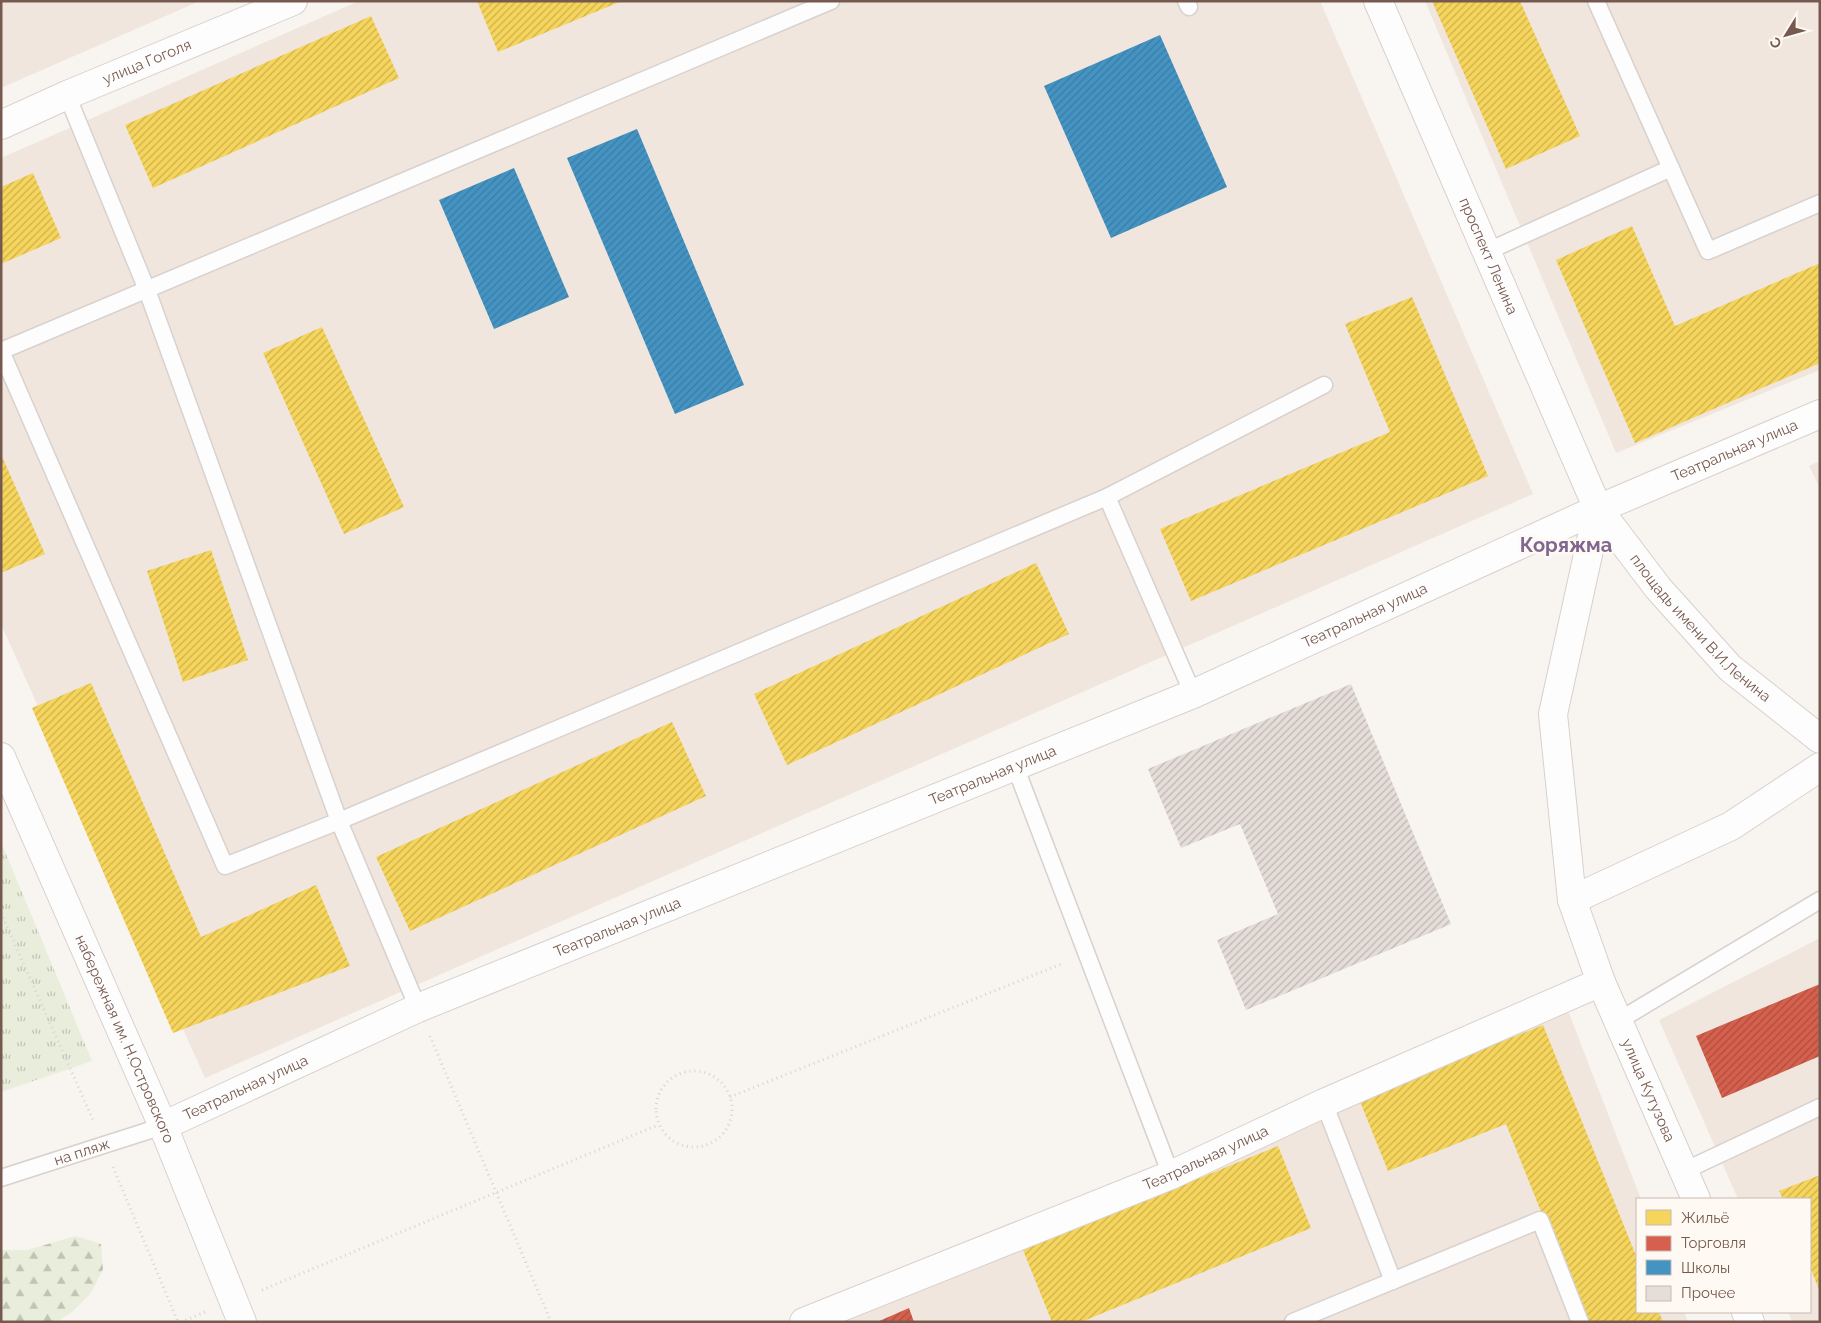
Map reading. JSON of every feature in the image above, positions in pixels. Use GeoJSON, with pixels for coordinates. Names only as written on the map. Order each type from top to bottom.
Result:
{"type":"FeatureCollection","features":[{"type":"Feature","properties":{"kind":"street","name":"улица Гоголя"},"geometry":{"type":"LineString","coordinates":[[1,125],[67,95],[293,1]]}},
{"type":"Feature","properties":{"kind":"street","name":"проспект Ленина"},"geometry":{"type":"LineString","coordinates":[[1378,1],[1598,510]]}},
{"type":"Feature","properties":{"kind":"street","name":"Театральная улица"},"geometry":{"type":"LineString","coordinates":[[163,1126],[418,1008],[1193,694],[1598,510],[1820,414]]}},
{"type":"Feature","properties":{"kind":"street","name":"площадь имени В.И.Ленина"},"geometry":{"type":"LineString","coordinates":[[1598,510],[1658,588],[1730,668],[1820,739]]}},
{"type":"Feature","properties":{"kind":"street"},"geometry":{"type":"LineString","coordinates":[[1598,510],[1553,714],[1572,900],[1601,982]]}},
{"type":"Feature","properties":{"kind":"street","name":"набережная им. Н.Островского"},"geometry":{"type":"LineString","coordinates":[[1,757],[163,1126],[238,1312]]}},
{"type":"Feature","properties":{"kind":"street"},"geometry":{"type":"LineString","coordinates":[[1572,900],[1731,826],[1820,767]]}},
{"type":"Feature","properties":{"kind":"street","name":"Театральная улица"},"geometry":{"type":"LineString","coordinates":[[804,1322],[1172,1175],[1324,1103],[1601,982]]}},
{"type":"Feature","properties":{"kind":"street","name":"улица Кутузова"},"geometry":{"type":"LineString","coordinates":[[1601,982],[1696,1198]]}},
{"type":"Feature","properties":{"kind":"lane"},"geometry":{"type":"LineString","coordinates":[[831,1],[2,351],[225,866],[339,821],[1107,497],[1324,386]]}},
{"type":"Feature","properties":{"kind":"lane"},"geometry":{"type":"LineString","coordinates":[[1596,1],[1708,250],[1820,203]]}},
{"type":"Feature","properties":{"kind":"lane"},"geometry":{"type":"LineString","coordinates":[[67,95],[147,290],[339,821],[418,1008]]}},
{"type":"Feature","properties":{"kind":"lane"},"geometry":{"type":"LineString","coordinates":[[1486,252],[1671,168]]}},
{"type":"Feature","properties":{"kind":"lane"},"geometry":{"type":"LineString","coordinates":[[1107,497],[1193,694]]}},
{"type":"Feature","properties":{"kind":"lane"},"geometry":{"type":"LineString","coordinates":[[1015,766],[1172,1175]]}},
{"type":"Feature","properties":{"kind":"lane"},"geometry":{"type":"LineString","coordinates":[[1618,1021],[1820,900]]}},
{"type":"Feature","properties":{"kind":"lane"},"geometry":{"type":"LineString","coordinates":[[1324,1103],[1393,1281]]}},
{"type":"Feature","properties":{"kind":"lane"},"geometry":{"type":"LineString","coordinates":[[1684,1171],[1820,1107]]}},
{"type":"Feature","properties":{"kind":"lane","name":"на пляж"},"geometry":{"type":"LineString","coordinates":[[1,1178],[163,1126]]}},
{"type":"Feature","properties":{"kind":"lane"},"geometry":{"type":"LineString","coordinates":[[1293,1322],[1540,1220],[1580,1322]]}},
{"type":"Feature","properties":{"kind":"path"},"geometry":{"type":"LineString","coordinates":[[1,912],[104,1145],[179,1322],[238,1312],[497,1192],[658,1125]]}},
{"type":"Feature","properties":{"kind":"path"},"geometry":{"type":"LineString","coordinates":[[730,1097],[1087,954]]}},
{"type":"Feature","properties":{"kind":"path"},"geometry":{"type":"LineString","coordinates":[[418,1008],[551,1322]]}},
{"type":"Feature","properties":{"kind":"path"},"geometry":{"type":"LineString","coordinates":[[690,1071],[703,1072],[714,1077],[724,1086],[730,1097],[732,1109],[730,1122],[724,1133],[714,1142],[702,1147],[689,1148],[676,1144],[666,1136],[658,1125],[655,1111],[657,1096],[665,1084],[676,1075],[690,1071]]}},
{"type":"Feature","properties":{"kind":"shaded area"},"geometry":{"type":"Polygon","coordinates":[[[1,1],[200,1],[1,88],[1,1]]]}},
{"type":"Feature","properties":{"kind":"shaded area"},"geometry":{"type":"Polygon","coordinates":[[[359,1],[1320,1],[1533,494],[205,1078],[1,624],[1,158],[359,1]]]}},
{"type":"Feature","properties":{"kind":"shaded area"},"geometry":{"type":"Polygon","coordinates":[[[1425,1],[1820,1],[1820,370],[1616,453],[1425,1]]]}},
{"type":"Feature","properties":{"kind":"shaded area"},"geometry":{"type":"Polygon","coordinates":[[[1820,461],[1820,488],[1809,466],[1820,461]]]}},
{"type":"Feature","properties":{"kind":"shaded area"},"geometry":{"type":"Polygon","coordinates":[[[1820,938],[1820,1322],[1792,1322],[1788,1313],[1811,1313],[1811,1198],[1738,1198],[1659,1020],[1820,938]]]}},
{"type":"Feature","properties":{"kind":"shaded area"},"geometry":{"type":"Polygon","coordinates":[[[1565,1003],[1641,1198],[1636,1198],[1636,1313],[1684,1313],[1688,1322],[835,1322],[1565,1003]]]}},
{"type":"Feature","properties":{"kind":"green space"},"geometry":{"type":"Polygon","coordinates":[[[1,842],[92,1061],[1,1092],[1,842]]]}},
{"type":"Feature","properties":{"kind":"green space"},"geometry":{"type":"Polygon","coordinates":[[[76,1236],[101,1244],[103,1269],[91,1293],[72,1312],[56,1322],[1,1322],[1,1250],[27,1250],[76,1236]]]}},
{"type":"Feature","properties":{"kind":"building: Жильё"},"geometry":{"type":"Polygon","coordinates":[[[477,1],[622,1],[498,52],[477,1]]]}},
{"type":"Feature","properties":{"kind":"building: Жильё"},"geometry":{"type":"Polygon","coordinates":[[[1432,1],[1520,1],[1580,136],[1506,169],[1432,1]]]}},
{"type":"Feature","properties":{"kind":"building: Жильё"},"geometry":{"type":"Polygon","coordinates":[[[371,16],[399,78],[153,188],[125,125],[371,16]]]}},
{"type":"Feature","properties":{"kind":"building: Жильё"},"geometry":{"type":"Polygon","coordinates":[[[33,173],[61,238],[1,264],[1,187],[33,173]]]}},
{"type":"Feature","properties":{"kind":"building: Жильё"},"geometry":{"type":"Polygon","coordinates":[[[1632,226],[1675,326],[1820,263],[1820,363],[1635,443],[1556,260],[1632,226]]]}},
{"type":"Feature","properties":{"kind":"building: Жильё"},"geometry":{"type":"Polygon","coordinates":[[[1412,297],[1488,476],[1191,601],[1160,529],[1390,432],[1345,324],[1412,297]]]}},
{"type":"Feature","properties":{"kind":"building: Жильё"},"geometry":{"type":"Polygon","coordinates":[[[322,327],[404,507],[344,534],[263,353],[322,327]]]}},
{"type":"Feature","properties":{"kind":"building: Жильё"},"geometry":{"type":"Polygon","coordinates":[[[1,454],[45,554],[1,573],[1,454]]]}},
{"type":"Feature","properties":{"kind":"building: Жильё"},"geometry":{"type":"Polygon","coordinates":[[[211,550],[248,660],[183,682],[147,571],[211,550]]]}},
{"type":"Feature","properties":{"kind":"building: Жильё"},"geometry":{"type":"Polygon","coordinates":[[[1036,563],[1069,634],[787,765],[754,694],[1036,563]]]}},
{"type":"Feature","properties":{"kind":"building: Жильё"},"geometry":{"type":"Polygon","coordinates":[[[91,683],[201,937],[316,885],[350,966],[173,1033],[32,708],[91,683]]]}},
{"type":"Feature","properties":{"kind":"building: Жильё"},"geometry":{"type":"Polygon","coordinates":[[[672,722],[706,796],[410,931],[376,857],[672,722]]]}},
{"type":"Feature","properties":{"kind":"building: Жильё"},"geometry":{"type":"Polygon","coordinates":[[[1543,1025],[1636,1256],[1636,1313],[1659,1313],[1663,1322],[1585,1322],[1506,1124],[1388,1171],[1359,1099],[1543,1025]]]}},
{"type":"Feature","properties":{"kind":"building: Жильё"},"geometry":{"type":"Polygon","coordinates":[[[1278,1146],[1311,1228],[1081,1322],[1052,1322],[1023,1250],[1278,1146]]]}},
{"type":"Feature","properties":{"kind":"building: Жильё"},"geometry":{"type":"Polygon","coordinates":[[[1820,1175],[1820,1292],[1811,1270],[1811,1198],[1782,1198],[1779,1191],[1820,1175]]]}},
{"type":"Feature","properties":{"kind":"building: Торговля"},"geometry":{"type":"Polygon","coordinates":[[[1820,984],[1820,1056],[1722,1098],[1696,1036],[1820,984]]]}},
{"type":"Feature","properties":{"kind":"building: Торговля"},"geometry":{"type":"Polygon","coordinates":[[[909,1308],[914,1322],[877,1322],[909,1308]]]}},
{"type":"Feature","properties":{"kind":"building: Школы"},"geometry":{"type":"Polygon","coordinates":[[[1160,35],[1227,187],[1111,238],[1044,86],[1160,35]]]}},
{"type":"Feature","properties":{"kind":"building: Школы"},"geometry":{"type":"Polygon","coordinates":[[[637,129],[744,385],[675,414],[567,158],[637,129]]]}},
{"type":"Feature","properties":{"kind":"building: Школы"},"geometry":{"type":"Polygon","coordinates":[[[514,168],[569,297],[494,329],[439,200],[514,168]]]}},
{"type":"Feature","properties":{"kind":"building: Прочее"},"geometry":{"type":"Polygon","coordinates":[[[1351,684],[1451,924],[1246,1010],[1217,940],[1278,914],[1240,824],[1181,848],[1148,769],[1351,684]]]}},
{"type":"Feature","properties":{"kind":"district","name":"Коряжма"},"geometry":{"type":"Point","coordinates":[1566,545]}}]}
